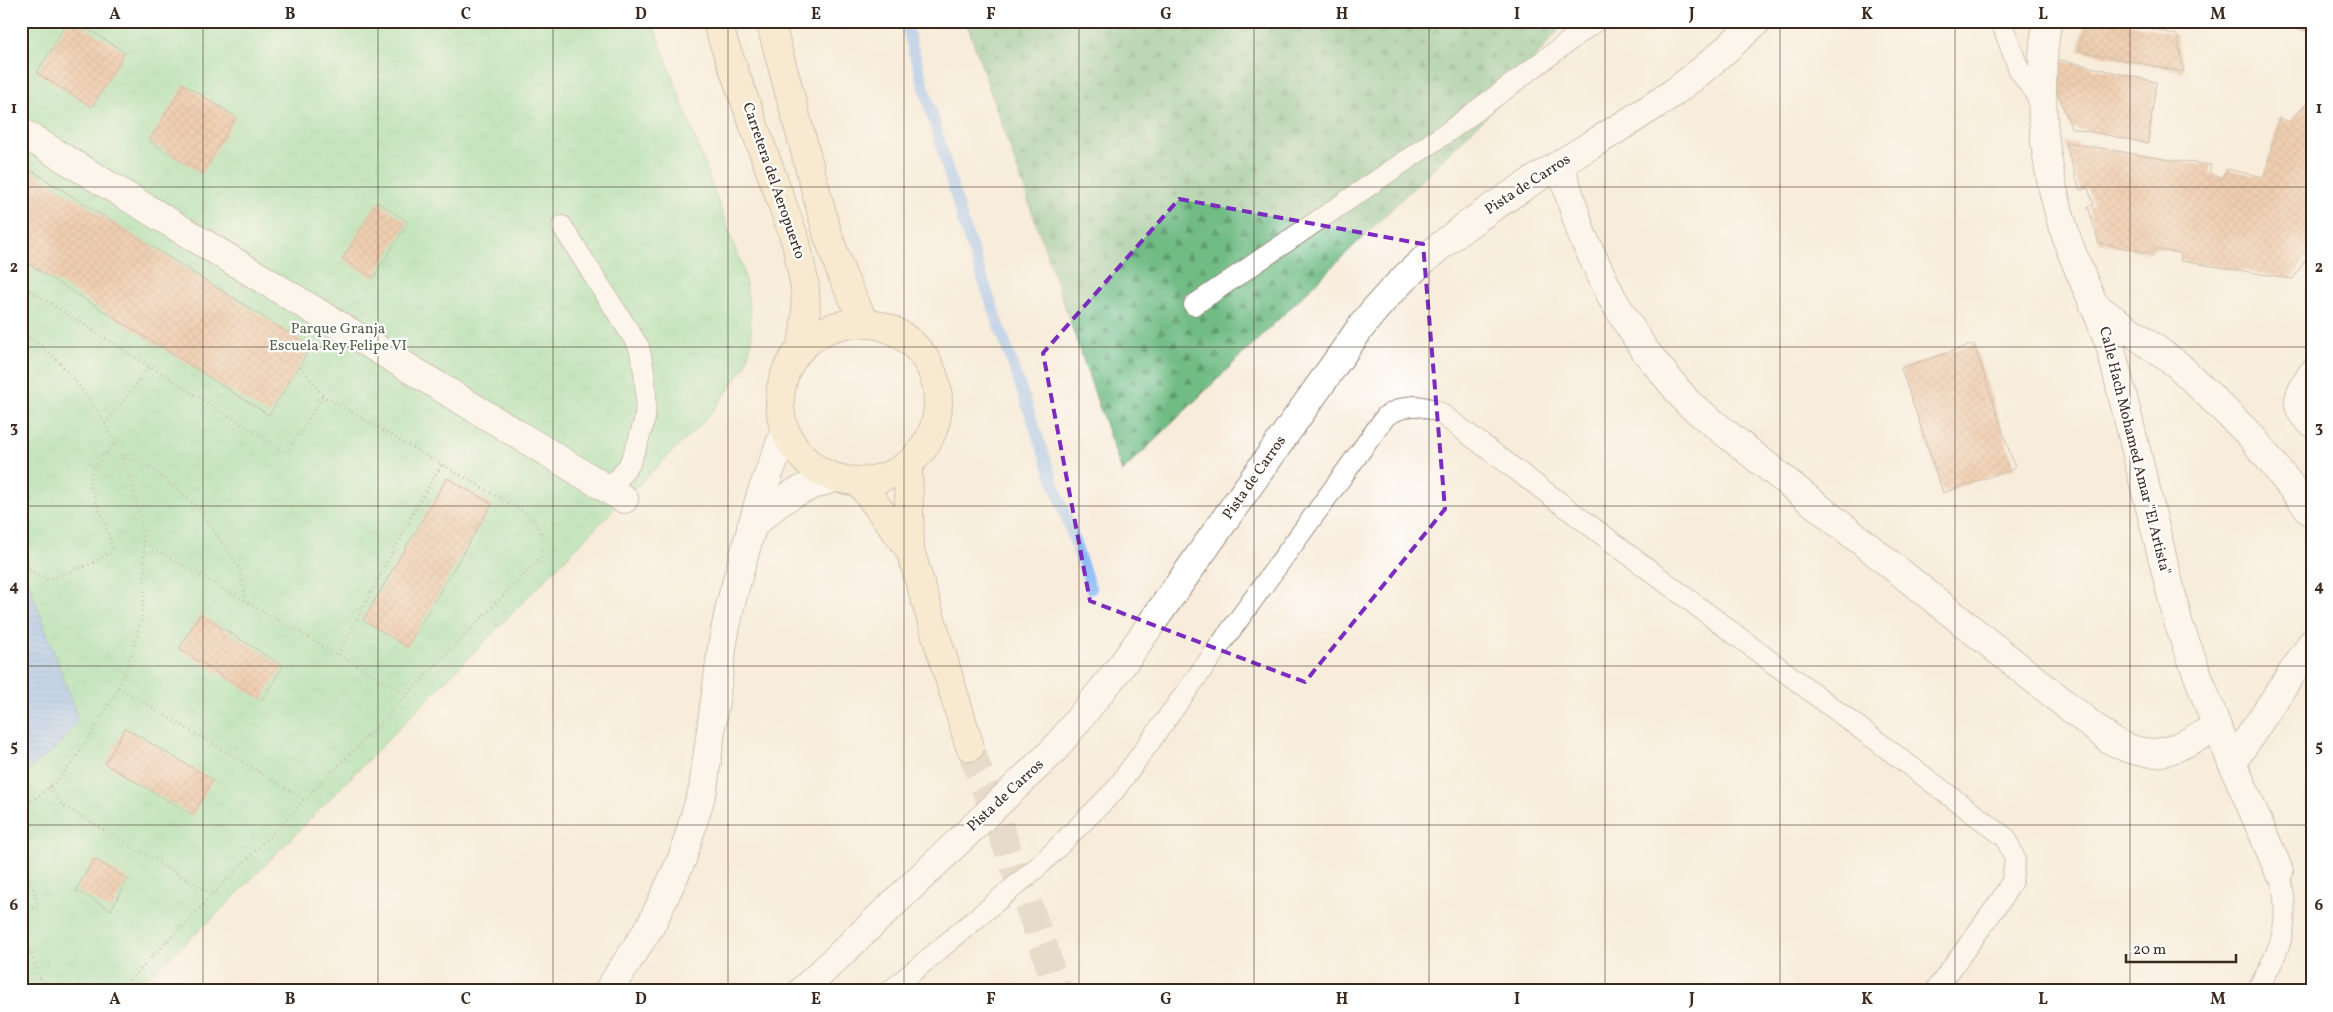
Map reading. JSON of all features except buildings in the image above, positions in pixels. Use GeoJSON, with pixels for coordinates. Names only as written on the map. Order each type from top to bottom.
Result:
{"type":"FeatureCollection","features":[{"type":"Feature","properties":{"kind":"main road","name":"Carretera del Aeropuerto"},"geometry":{"type":"LineString","coordinates":[[716,21],[796,242],[805,287],[806,316],[802,346]]}},
{"type":"Feature","properties":{"kind":"main road"},"geometry":{"type":"LineString","coordinates":[[770,21],[828,236],[842,275],[865,324]]}},
{"type":"Feature","properties":{"kind":"main road"},"geometry":{"type":"LineString","coordinates":[[849,324],[865,324],[890,329],[911,343],[928,363],[936,387],[937,412],[930,437],[921,452],[908,465],[894,474],[876,480],[846,480],[813,467],[796,451],[785,431],[780,401],[786,371],[802,346],[816,335],[832,328],[849,324]]}},
{"type":"Feature","properties":{"kind":"main road"},"geometry":{"type":"LineString","coordinates":[[908,465],[910,550],[970,747]]}},
{"type":"Feature","properties":{"kind":"main road"},"geometry":{"type":"LineString","coordinates":[[846,480],[910,550]]}},
{"type":"Feature","properties":{"kind":"street","name":"Pista de Carros"},"geometry":{"type":"LineString","coordinates":[[802,991],[1054,750],[1122,665],[1381,300],[1442,243],[1689,81],[1756,21]]}},
{"type":"Feature","properties":{"kind":"street","name":"Calle Hach Mohamed Amar \"El Artista\""},"geometry":{"type":"LineString","coordinates":[[2046,21],[2041,75],[2041,102],[2047,161],[2056,205],[2074,257],[2111,349],[2180,625],[2216,727],[2278,870]]}},
{"type":"Feature","properties":{"kind":"street"},"geometry":{"type":"LineString","coordinates":[[21,132],[617,494]]}},
{"type":"Feature","properties":{"kind":"street"},"geometry":{"type":"LineString","coordinates":[[1560,165],[1582,235],[1612,298],[1643,348],[1688,403],[2109,739],[2128,750],[2144,754],[2162,752],[2177,747],[2216,727]]}},
{"type":"Feature","properties":{"kind":"street"},"geometry":{"type":"LineString","coordinates":[[2095,306],[2178,365],[2251,436],[2312,514]]}},
{"type":"Feature","properties":{"kind":"street"},"geometry":{"type":"LineString","coordinates":[[2312,374],[2299,394],[2299,406],[2304,416],[2312,423]]}},
{"type":"Feature","properties":{"kind":"street"},"geometry":{"type":"LineString","coordinates":[[608,991],[651,925],[682,859],[703,789],[722,641],[730,602],[761,494],[785,431]]}},
{"type":"Feature","properties":{"kind":"street"},"geometry":{"type":"LineString","coordinates":[[751,527],[782,500],[802,487],[846,480]]}},
{"type":"Feature","properties":{"kind":"street"},"geometry":{"type":"LineString","coordinates":[[2232,763],[2312,643]]}},
{"type":"Feature","properties":{"kind":"lane"},"geometry":{"type":"LineString","coordinates":[[1194,305],[1449,131],[1596,21]]}},
{"type":"Feature","properties":{"kind":"lane"},"geometry":{"type":"LineString","coordinates":[[2001,21],[2019,70],[2041,102]]}},
{"type":"Feature","properties":{"kind":"lane"},"geometry":{"type":"LineString","coordinates":[[562,226],[639,347],[644,371],[646,394],[644,418],[638,442],[617,494]]}},
{"type":"Feature","properties":{"kind":"lane"},"geometry":{"type":"LineString","coordinates":[[890,991],[1041,864],[1115,790],[1386,416],[1402,407],[1421,405],[1439,412],[2006,838],[2015,858],[2012,881],[2001,900],[1935,991]]}},
{"type":"Feature","properties":{"kind":"lane"},"geometry":{"type":"LineString","coordinates":[[2256,991],[2274,963],[2282,941],[2286,917],[2285,893],[2278,870]]}},
{"type":"Feature","properties":{"kind":"path"},"geometry":{"type":"LineString","coordinates":[[21,285],[287,453],[323,396]]}},
{"type":"Feature","properties":{"kind":"path"},"geometry":{"type":"LineString","coordinates":[[21,332],[64,369],[84,392],[115,442],[136,496],[144,543],[146,579],[142,608],[127,668],[118,687],[86,744],[70,766],[49,787],[21,806]]}},
{"type":"Feature","properties":{"kind":"path"},"geometry":{"type":"LineString","coordinates":[[105,424],[150,366]]}},
{"type":"Feature","properties":{"kind":"path"},"geometry":{"type":"LineString","coordinates":[[119,991],[541,557],[543,540],[538,523],[526,513],[323,396],[300,366]]}},
{"type":"Feature","properties":{"kind":"path"},"geometry":{"type":"LineString","coordinates":[[21,546],[30,571],[48,580],[95,562],[113,550],[106,526],[89,484],[94,467],[115,442]]}},
{"type":"Feature","properties":{"kind":"path"},"geometry":{"type":"LineString","coordinates":[[121,456],[150,466],[199,508],[240,569],[246,601]]}},
{"type":"Feature","properties":{"kind":"path"},"geometry":{"type":"LineString","coordinates":[[338,655],[418,504],[442,464]]}},
{"type":"Feature","properties":{"kind":"path"},"geometry":{"type":"LineString","coordinates":[[144,543],[406,694]]}},
{"type":"Feature","properties":{"kind":"path"},"geometry":{"type":"LineString","coordinates":[[118,687],[304,799]]}},
{"type":"Feature","properties":{"kind":"path"},"geometry":{"type":"LineString","coordinates":[[49,787],[62,805],[213,895]]}},
{"type":"Feature","properties":{"kind":"path"},"geometry":{"type":"LineString","coordinates":[[21,856],[39,906],[21,912]]}},
{"type":"Feature","properties":{"kind":"path"},"geometry":{"type":"LineString","coordinates":[[21,926],[45,991]]}},
{"type":"Feature","properties":{"kind":"highlighted area"},"geometry":{"type":"Polygon","coordinates":[[[1179,199],[1423,244],[1445,509],[1305,682],[1090,601],[1043,353],[1179,199]]]}},
{"type":"Feature","properties":{"kind":"green space","name":"Parque Granja Escuela Rey Felipe VI"},"geometry":{"type":"Polygon","coordinates":[[[21,21],[652,21],[743,269],[749,303],[752,340],[745,367],[711,414],[624,499],[214,917],[132,991],[21,991],[21,21]]]}},
{"type":"Feature","properties":{"kind":"green space"},"geometry":{"type":"Polygon","coordinates":[[[966,21],[1566,21],[1489,114],[1122,472],[966,21]]]}},
{"type":"Feature","properties":{"kind":"water"},"geometry":{"type":"Polygon","coordinates":[[[21,561],[78,719],[60,745],[21,775],[21,561]]]}},
{"type":"Feature","properties":{"kind":"waterway"},"geometry":{"type":"LineString","coordinates":[[905,21],[963,222],[1091,589]]}},
{"type":"Feature","properties":{"kind":"tunnel"},"geometry":{"type":"LineString","coordinates":[[970,747],[1058,991]]}}]}
